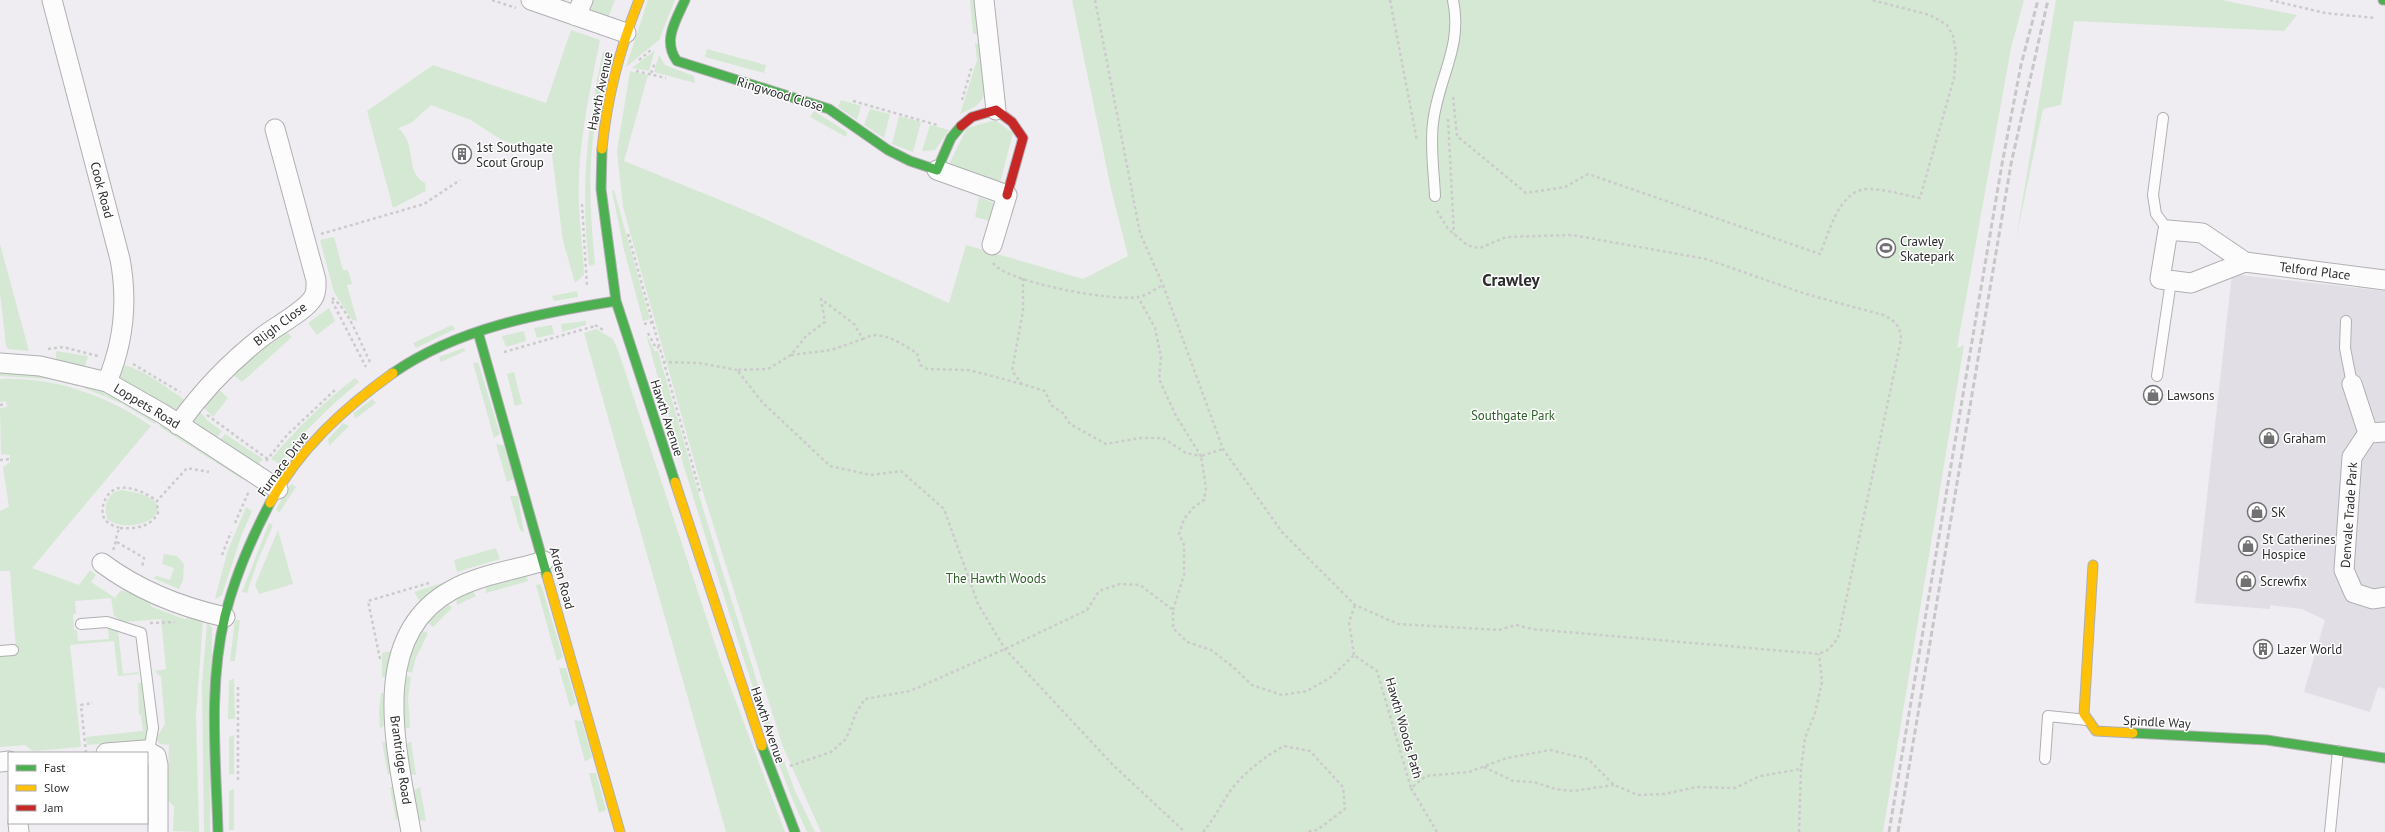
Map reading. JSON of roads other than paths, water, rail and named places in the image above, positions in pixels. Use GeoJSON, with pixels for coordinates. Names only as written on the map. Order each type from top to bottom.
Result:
{"type":"FeatureCollection","features":[{"type":"Feature","properties":{"kind":"street","name":"Cook Road"},"geometry":{"type":"LineString","coordinates":[[52,0],[120,259],[124,280],[122,333],[115,363],[107,382]]}},
{"type":"Feature","properties":{"kind":"street"},"geometry":{"type":"LineString","coordinates":[[530,0],[580,8],[626,33]]}},
{"type":"Feature","properties":{"kind":"street","name":"Hawth Avenue"},"geometry":{"type":"LineString","coordinates":[[639,0],[626,33],[607,107],[602,148],[601,189],[616,301],[752,720],[795,832]]}},
{"type":"Feature","properties":{"kind":"street","name":"Ringwood Close"},"geometry":{"type":"LineString","coordinates":[[685,0],[669,42],[671,54],[677,61],[824,107],[888,150],[910,161],[1007,195]]}},
{"type":"Feature","properties":{"kind":"street"},"geometry":{"type":"LineString","coordinates":[[984,0],[996,110]]}},
{"type":"Feature","properties":{"kind":"street"},"geometry":{"type":"LineString","coordinates":[[937,170],[950,139],[965,120],[981,112],[996,110],[1007,117],[1019,129],[1023,138],[992,245]]}},
{"type":"Feature","properties":{"kind":"street","name":"Bligh Close"},"geometry":{"type":"LineString","coordinates":[[178,425],[208,386],[239,356],[313,298],[316,280],[275,129]]}},
{"type":"Feature","properties":{"kind":"street"},"geometry":{"type":"LineString","coordinates":[[2168,230],[2160,279],[2171,280]]}},
{"type":"Feature","properties":{"kind":"street","name":"Telford Place"},"geometry":{"type":"LineString","coordinates":[[2168,230],[2202,233],[2245,262],[2385,280]]}},
{"type":"Feature","properties":{"kind":"street","name":"Telford Place"},"geometry":{"type":"LineString","coordinates":[[2171,280],[2191,283],[2245,262]]}},
{"type":"Feature","properties":{"kind":"street","name":"Furnace Drive"},"geometry":{"type":"LineString","coordinates":[[218,832],[219,656],[225,617],[247,547],[261,517],[278,488],[311,445],[352,404],[368,390],[402,366],[433,350],[478,332],[522,319],[616,301]]}},
{"type":"Feature","properties":{"kind":"street","name":"Arden Road"},"geometry":{"type":"LineString","coordinates":[[478,332],[620,832]]}},
{"type":"Feature","properties":{"kind":"street","name":"Loppets Road"},"geometry":{"type":"LineString","coordinates":[[0,363],[40,366],[107,382],[278,488]]}},
{"type":"Feature","properties":{"kind":"street","name":"Denvale Trade Park"},"geometry":{"type":"LineString","coordinates":[[2352,384],[2377,432],[2352,457],[2344,570],[2354,593],[2373,599],[2385,597]]}},
{"type":"Feature","properties":{"kind":"street","name":"Brantridge Road"},"geometry":{"type":"LineString","coordinates":[[411,832],[395,736],[393,714],[396,680],[406,637],[422,613],[451,591],[468,583],[544,561]]}},
{"type":"Feature","properties":{"kind":"street"},"geometry":{"type":"LineString","coordinates":[[102,563],[119,576],[149,592],[206,613],[225,617]]}},
{"type":"Feature","properties":{"kind":"street"},"geometry":{"type":"LineString","coordinates":[[2089,721],[2084,714],[2094,565]]}},
{"type":"Feature","properties":{"kind":"street","name":"Spindle Way"},"geometry":{"type":"LineString","coordinates":[[2089,721],[2096,731],[2267,740],[2385,758]]}},
{"type":"Feature","properties":{"kind":"street"},"geometry":{"type":"LineString","coordinates":[[128,752],[149,751],[156,756],[158,766],[158,832]]}},
{"type":"Feature","properties":{"kind":"lane"},"geometry":{"type":"LineString","coordinates":[[1434,200],[1432,142],[1433,123],[1440,90],[1454,48],[1453,0]]}},
{"type":"Feature","properties":{"kind":"lane"},"geometry":{"type":"LineString","coordinates":[[2163,118],[2153,195],[2156,214],[2168,230]]}},
{"type":"Feature","properties":{"kind":"lane"},"geometry":{"type":"LineString","coordinates":[[2157,376],[2171,280]]}},
{"type":"Feature","properties":{"kind":"lane"},"geometry":{"type":"LineString","coordinates":[[2346,321],[2345,348],[2352,384]]}},
{"type":"Feature","properties":{"kind":"lane"},"geometry":{"type":"LineString","coordinates":[[81,624],[107,622],[141,633],[153,728],[149,751]]}},
{"type":"Feature","properties":{"kind":"lane"},"geometry":{"type":"LineString","coordinates":[[0,651],[13,650]]}},
{"type":"Feature","properties":{"kind":"lane"},"geometry":{"type":"LineString","coordinates":[[2045,760],[2048,716],[2089,721]]}},
{"type":"Feature","properties":{"kind":"lane"},"geometry":{"type":"LineString","coordinates":[[2330,832],[2338,751]]}},
{"type":"Feature","properties":{"kind":"railway"},"geometry":{"type":"LineString","coordinates":[[1889,832],[2002,164],[2021,65],[2038,0]]}},
{"type":"Feature","properties":{"kind":"railway"},"geometry":{"type":"LineString","coordinates":[[1898,832],[2011,164],[2048,0]]}},
{"type":"Feature","properties":{"kind":"place","name":"1st Southgate Scout Group"},"geometry":{"type":"Point","coordinates":[462,154]}},
{"type":"Feature","properties":{"kind":"place","name":"Crawley Skatepark"},"geometry":{"type":"Point","coordinates":[1886,248]}},
{"type":"Feature","properties":{"kind":"place","name":"Lawsons"},"geometry":{"type":"Point","coordinates":[2153,395]}},
{"type":"Feature","properties":{"kind":"place","name":"Graham"},"geometry":{"type":"Point","coordinates":[2269,438]}},
{"type":"Feature","properties":{"kind":"place","name":"SK"},"geometry":{"type":"Point","coordinates":[2257,512]}},
{"type":"Feature","properties":{"kind":"place","name":"St Catherines Hospice"},"geometry":{"type":"Point","coordinates":[2248,546]}},
{"type":"Feature","properties":{"kind":"place","name":"Screwfix"},"geometry":{"type":"Point","coordinates":[2246,581]}},
{"type":"Feature","properties":{"kind":"place","name":"Lazer World"},"geometry":{"type":"Point","coordinates":[2263,649]}},
{"type":"Feature","properties":{"kind":"district","name":"Crawley"},"geometry":{"type":"Point","coordinates":[1511,280]}},
{"type":"Feature","properties":{"kind":"park label","name":"Southgate Park"},"geometry":{"type":"Point","coordinates":[1513,415]}},
{"type":"Feature","properties":{"kind":"park label","name":"The Hawth Woods"},"geometry":{"type":"Point","coordinates":[996,578]}}]}
